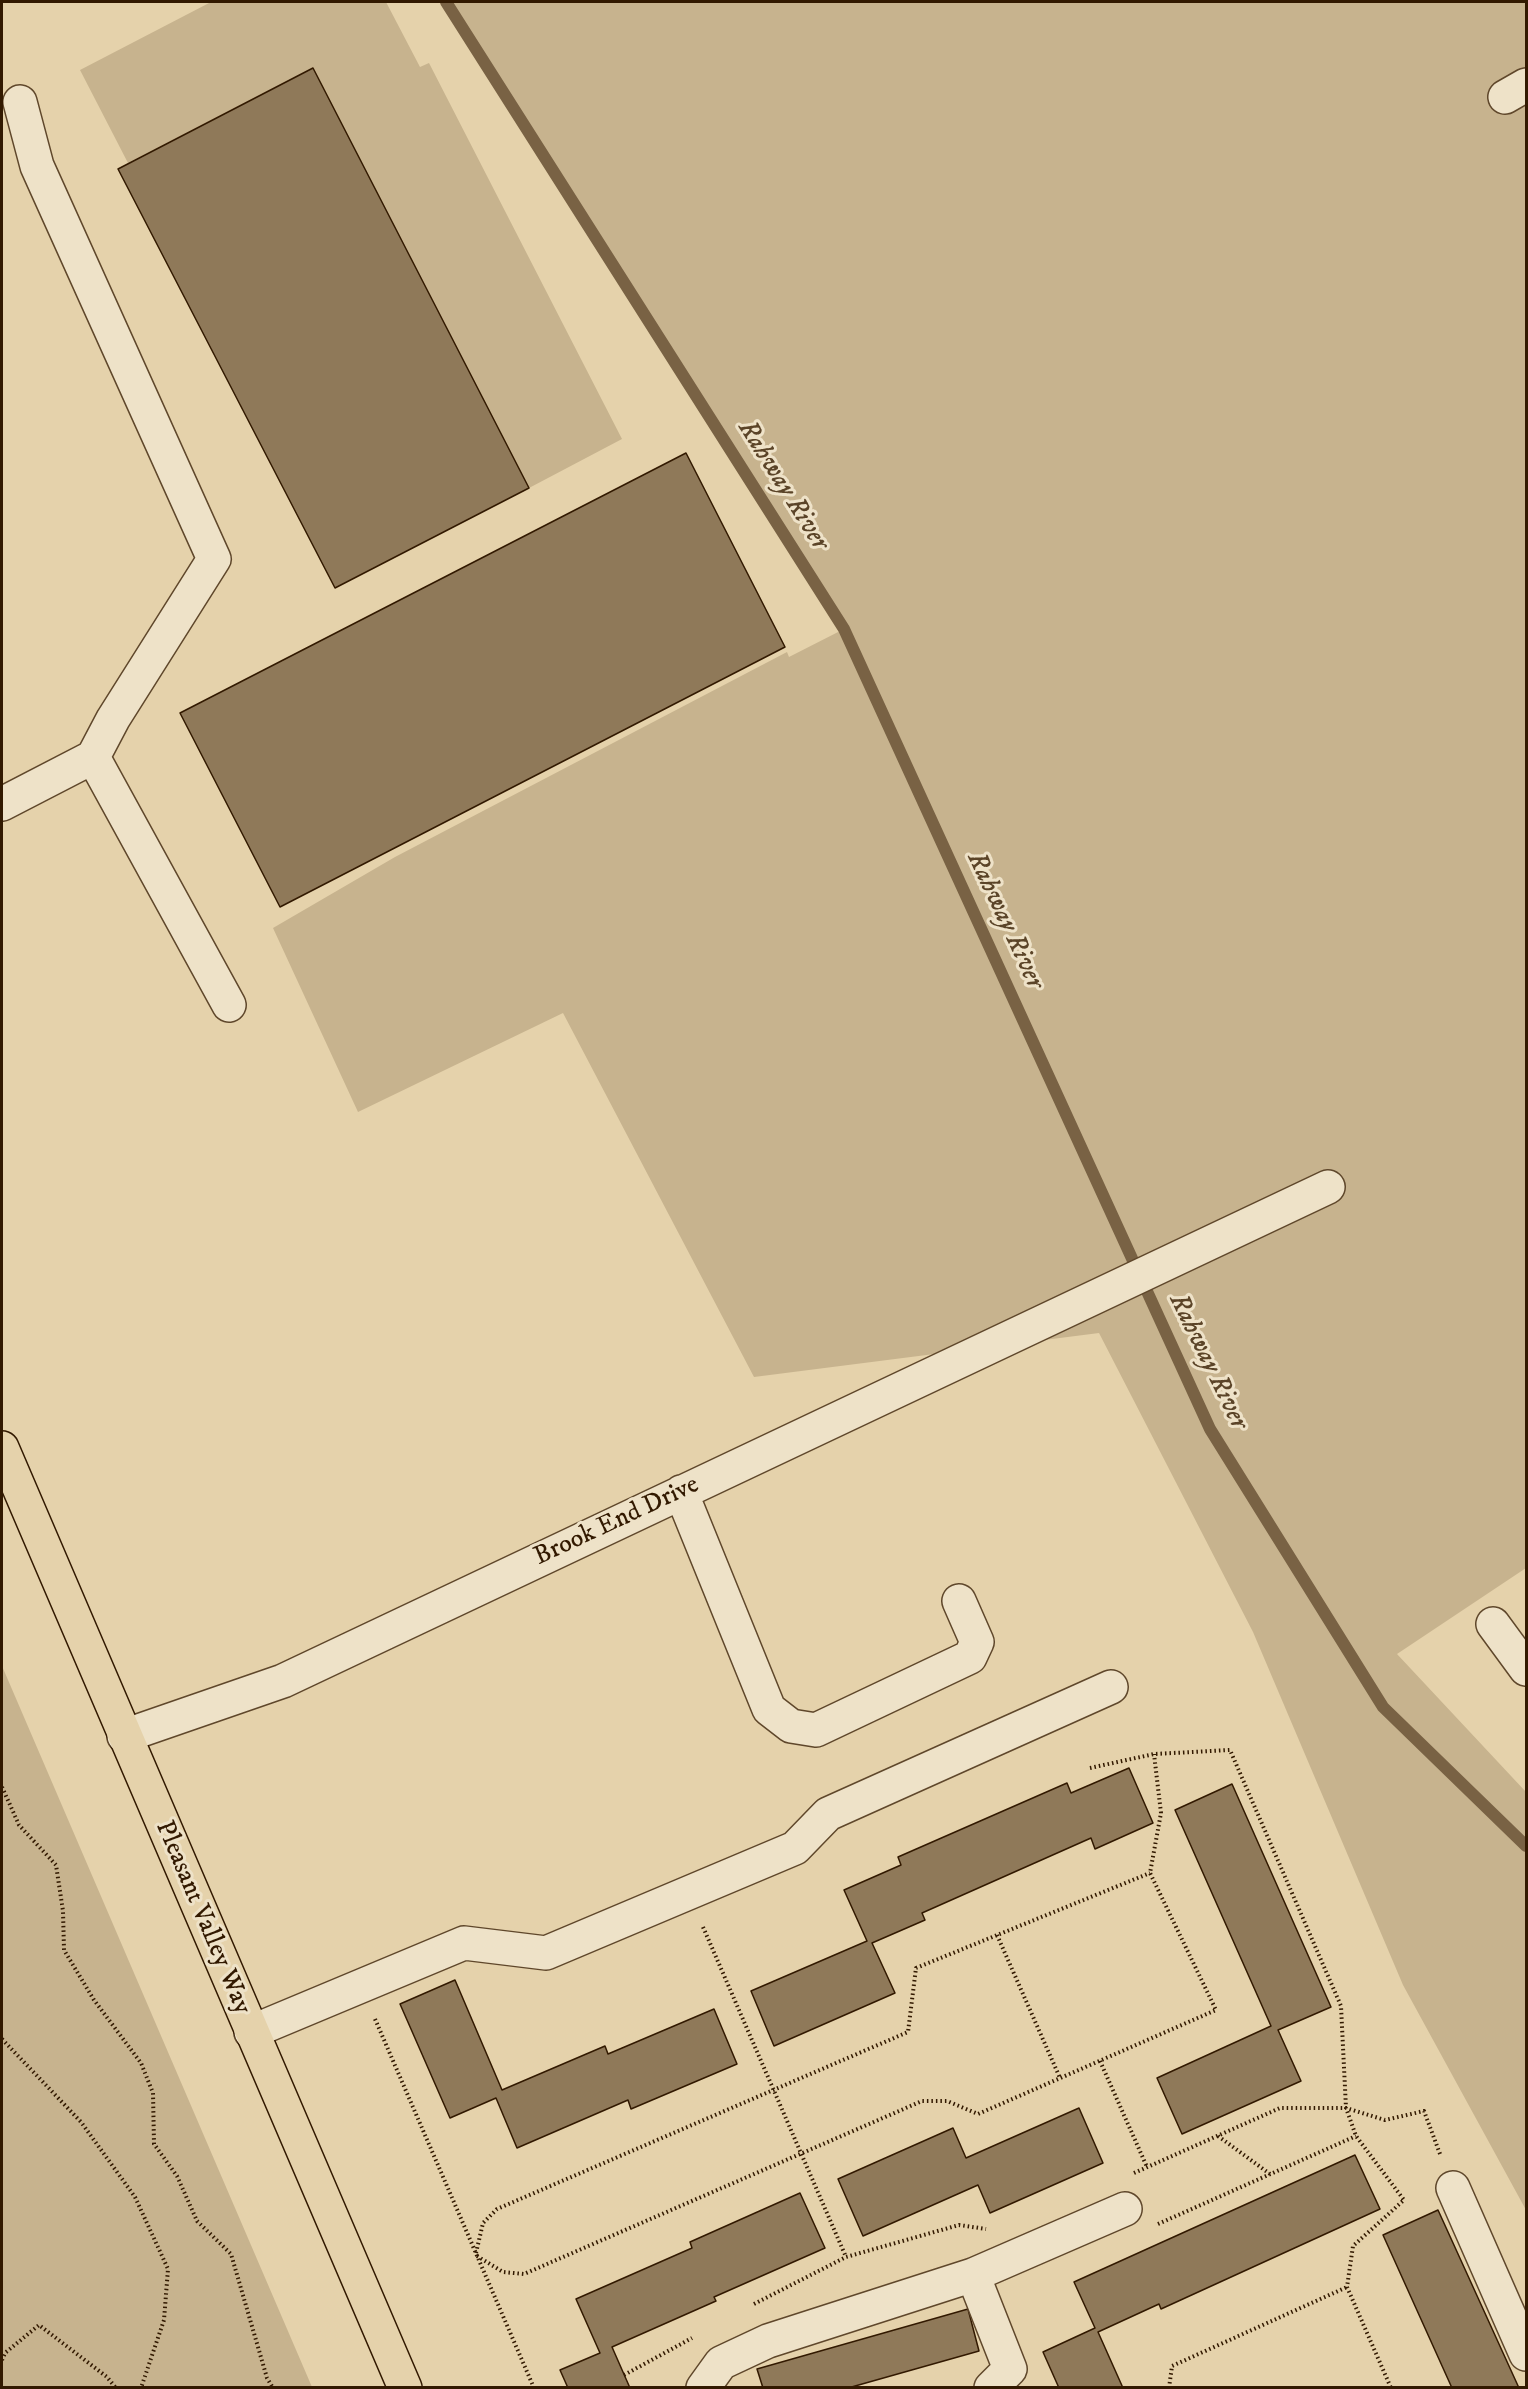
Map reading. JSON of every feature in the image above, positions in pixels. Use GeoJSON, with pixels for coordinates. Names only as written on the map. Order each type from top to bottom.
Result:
{"type":"FeatureCollection","features":[{"type":"Feature","properties":{"kind":"main road","name":"Pleasant Valley Way"},"geometry":{"type":"LineString","coordinates":[[2,1448],[405,2388]]}},
{"type":"Feature","properties":{"kind":"street"},"geometry":{"type":"LineString","coordinates":[[2,804],[93,757],[113,719],[214,559],[37,166],[20,102]]}},
{"type":"Feature","properties":{"kind":"street"},"geometry":{"type":"LineString","coordinates":[[93,757],[229,1005]]}},
{"type":"Feature","properties":{"kind":"street","name":"Brook End Drive"},"geometry":{"type":"LineString","coordinates":[[124,1736],[283,1681],[1190,1250],[1328,1187]]}},
{"type":"Feature","properties":{"kind":"street"},"geometry":{"type":"LineString","coordinates":[[681,1492],[769,1709],[791,1726],[816,1730],[970,1657],[977,1642],[959,1601]]}},
{"type":"Feature","properties":{"kind":"street"},"geometry":{"type":"LineString","coordinates":[[1493,1624],[1527,1669]]}},
{"type":"Feature","properties":{"kind":"street"},"geometry":{"type":"LineString","coordinates":[[251,2032],[464,1943],[546,1953],[795,1848],[828,1814],[1111,1687]]}},
{"type":"Feature","properties":{"kind":"street"},"geometry":{"type":"LineString","coordinates":[[1453,2188],[1527,2354]]}},
{"type":"Feature","properties":{"kind":"street"},"geometry":{"type":"LineString","coordinates":[[703,2388],[721,2363],[768,2341],[973,2275],[1137,2218]]}},
{"type":"Feature","properties":{"kind":"street"},"geometry":{"type":"LineString","coordinates":[[973,2275],[1010,2369],[991,2388]]}},
{"type":"Feature","properties":{"kind":"path"},"geometry":{"type":"LineString","coordinates":[[1090,1768],[1154,1754],[1230,1750],[1341,2006],[1346,2108],[1356,2136],[1404,2200],[1353,2246],[1347,2287],[1391,2388]]}},
{"type":"Feature","properties":{"kind":"path"},"geometry":{"type":"LineString","coordinates":[[476,2255],[503,2271],[524,2274],[922,2101],[947,2101],[978,2114],[1216,2010],[1150,1873],[1161,1813],[1154,1754]]}},
{"type":"Feature","properties":{"kind":"path"},"geometry":{"type":"LineString","coordinates":[[2,1788],[19,1825],[56,1864],[63,1911],[64,1950],[94,2000],[141,2063],[153,2093],[154,2144],[177,2176],[197,2221],[231,2254],[267,2378],[273,2388]]}},
{"type":"Feature","properties":{"kind":"path"},"geometry":{"type":"LineString","coordinates":[[476,2255],[483,2223],[497,2209],[908,2032],[915,1968],[1150,1873]]}},
{"type":"Feature","properties":{"kind":"path"},"geometry":{"type":"LineString","coordinates":[[688,1893],[846,2257]]}},
{"type":"Feature","properties":{"kind":"path"},"geometry":{"type":"LineString","coordinates":[[997,1935],[1060,2078]]}},
{"type":"Feature","properties":{"kind":"path"},"geometry":{"type":"LineString","coordinates":[[360,1986],[534,2388]]}},
{"type":"Feature","properties":{"kind":"path"},"geometry":{"type":"LineString","coordinates":[[2,2039],[81,2122],[135,2197],[168,2269],[164,2320],[141,2388]]}},
{"type":"Feature","properties":{"kind":"path"},"geometry":{"type":"LineString","coordinates":[[1100,2061],[1147,2167]]}},
{"type":"Feature","properties":{"kind":"path"},"geometry":{"type":"LineString","coordinates":[[1217,2136],[1271,2174]]}},
{"type":"Feature","properties":{"kind":"path"},"geometry":{"type":"LineString","coordinates":[[1137,2218],[1271,2174],[1356,2136]]}},
{"type":"Feature","properties":{"kind":"path"},"geometry":{"type":"LineString","coordinates":[[1169,2388],[1172,2366],[1347,2287]]}},
{"type":"Feature","properties":{"kind":"path"},"geometry":{"type":"LineString","coordinates":[[2,2360],[4,2353],[39,2325],[106,2377],[116,2388]]}},
{"type":"Feature","properties":{"kind":"shaded area"},"geometry":{"type":"Polygon","coordinates":[[[211,2],[386,2],[420,67],[429,63],[622,439],[529,488],[313,68],[128,163],[80,70],[211,2]]]}},
{"type":"Feature","properties":{"kind":"shaded area"},"geometry":{"type":"Polygon","coordinates":[[[446,2],[1526,2],[1526,1568],[1397,1654],[1526,1792],[1526,2210],[1403,1985],[1253,1632],[1099,1333],[754,1377],[563,1013],[358,1112],[273,928],[395,857],[787,652],[789,657],[844,629],[446,2]]]}},
{"type":"Feature","properties":{"kind":"shaded area"},"geometry":{"type":"Polygon","coordinates":[[[2,1666],[312,2387],[2,2387],[2,1666]]]}},
{"type":"Feature","properties":{"kind":"building"},"geometry":{"type":"Polygon","coordinates":[[[313,68],[529,488],[335,588],[118,169],[313,68]]]}},
{"type":"Feature","properties":{"kind":"building"},"geometry":{"type":"Polygon","coordinates":[[[686,453],[785,647],[280,907],[180,713],[686,453]]]}},
{"type":"Feature","properties":{"kind":"building"},"geometry":{"type":"Polygon","coordinates":[[[1129,1768],[1153,1823],[1095,1849],[1091,1838],[922,1913],[925,1920],[872,1943],[895,1993],[774,2046],[751,1991],[867,1941],[844,1890],[901,1865],[898,1857],[1067,1783],[1071,1793],[1129,1768]]]}},
{"type":"Feature","properties":{"kind":"building"},"geometry":{"type":"Polygon","coordinates":[[[1232,1784],[1331,2007],[1278,2030],[1301,2081],[1182,2134],[1157,2078],[1271,2026],[1175,1810],[1232,1784]]]}},
{"type":"Feature","properties":{"kind":"building"},"geometry":{"type":"Polygon","coordinates":[[[455,1980],[502,2090],[605,2046],[608,2054],[714,2009],[737,2064],[631,2109],[628,2100],[517,2148],[496,2098],[450,2118],[400,2004],[455,1980]]]}},
{"type":"Feature","properties":{"kind":"building"},"geometry":{"type":"Polygon","coordinates":[[[1079,2108],[1103,2163],[990,2213],[978,2185],[863,2236],[838,2179],[953,2128],[966,2158],[1079,2108]]]}},
{"type":"Feature","properties":{"kind":"building"},"geometry":{"type":"Polygon","coordinates":[[[1355,2155],[1380,2209],[1161,2309],[1159,2304],[1098,2332],[1123,2388],[1059,2388],[1043,2352],[1095,2328],[1074,2282],[1355,2155]]]}},
{"type":"Feature","properties":{"kind":"building"},"geometry":{"type":"Polygon","coordinates":[[[800,2193],[825,2248],[714,2297],[716,2301],[612,2347],[630,2388],[568,2388],[560,2370],[600,2353],[576,2299],[692,2248],[690,2242],[800,2193]]]}},
{"type":"Feature","properties":{"kind":"building"},"geometry":{"type":"Polygon","coordinates":[[[1438,2210],[1519,2388],[1452,2388],[1383,2235],[1438,2210]]]}},
{"type":"Feature","properties":{"kind":"building"},"geometry":{"type":"Polygon","coordinates":[[[968,2309],[979,2351],[848,2388],[763,2388],[757,2369],[968,2309]]]}},
{"type":"Feature","properties":{"kind":"waterway","name":"Rahway River"},"geometry":{"type":"LineString","coordinates":[[446,2],[844,629],[1210,1429],[1383,1707],[1526,1846]]}}]}
